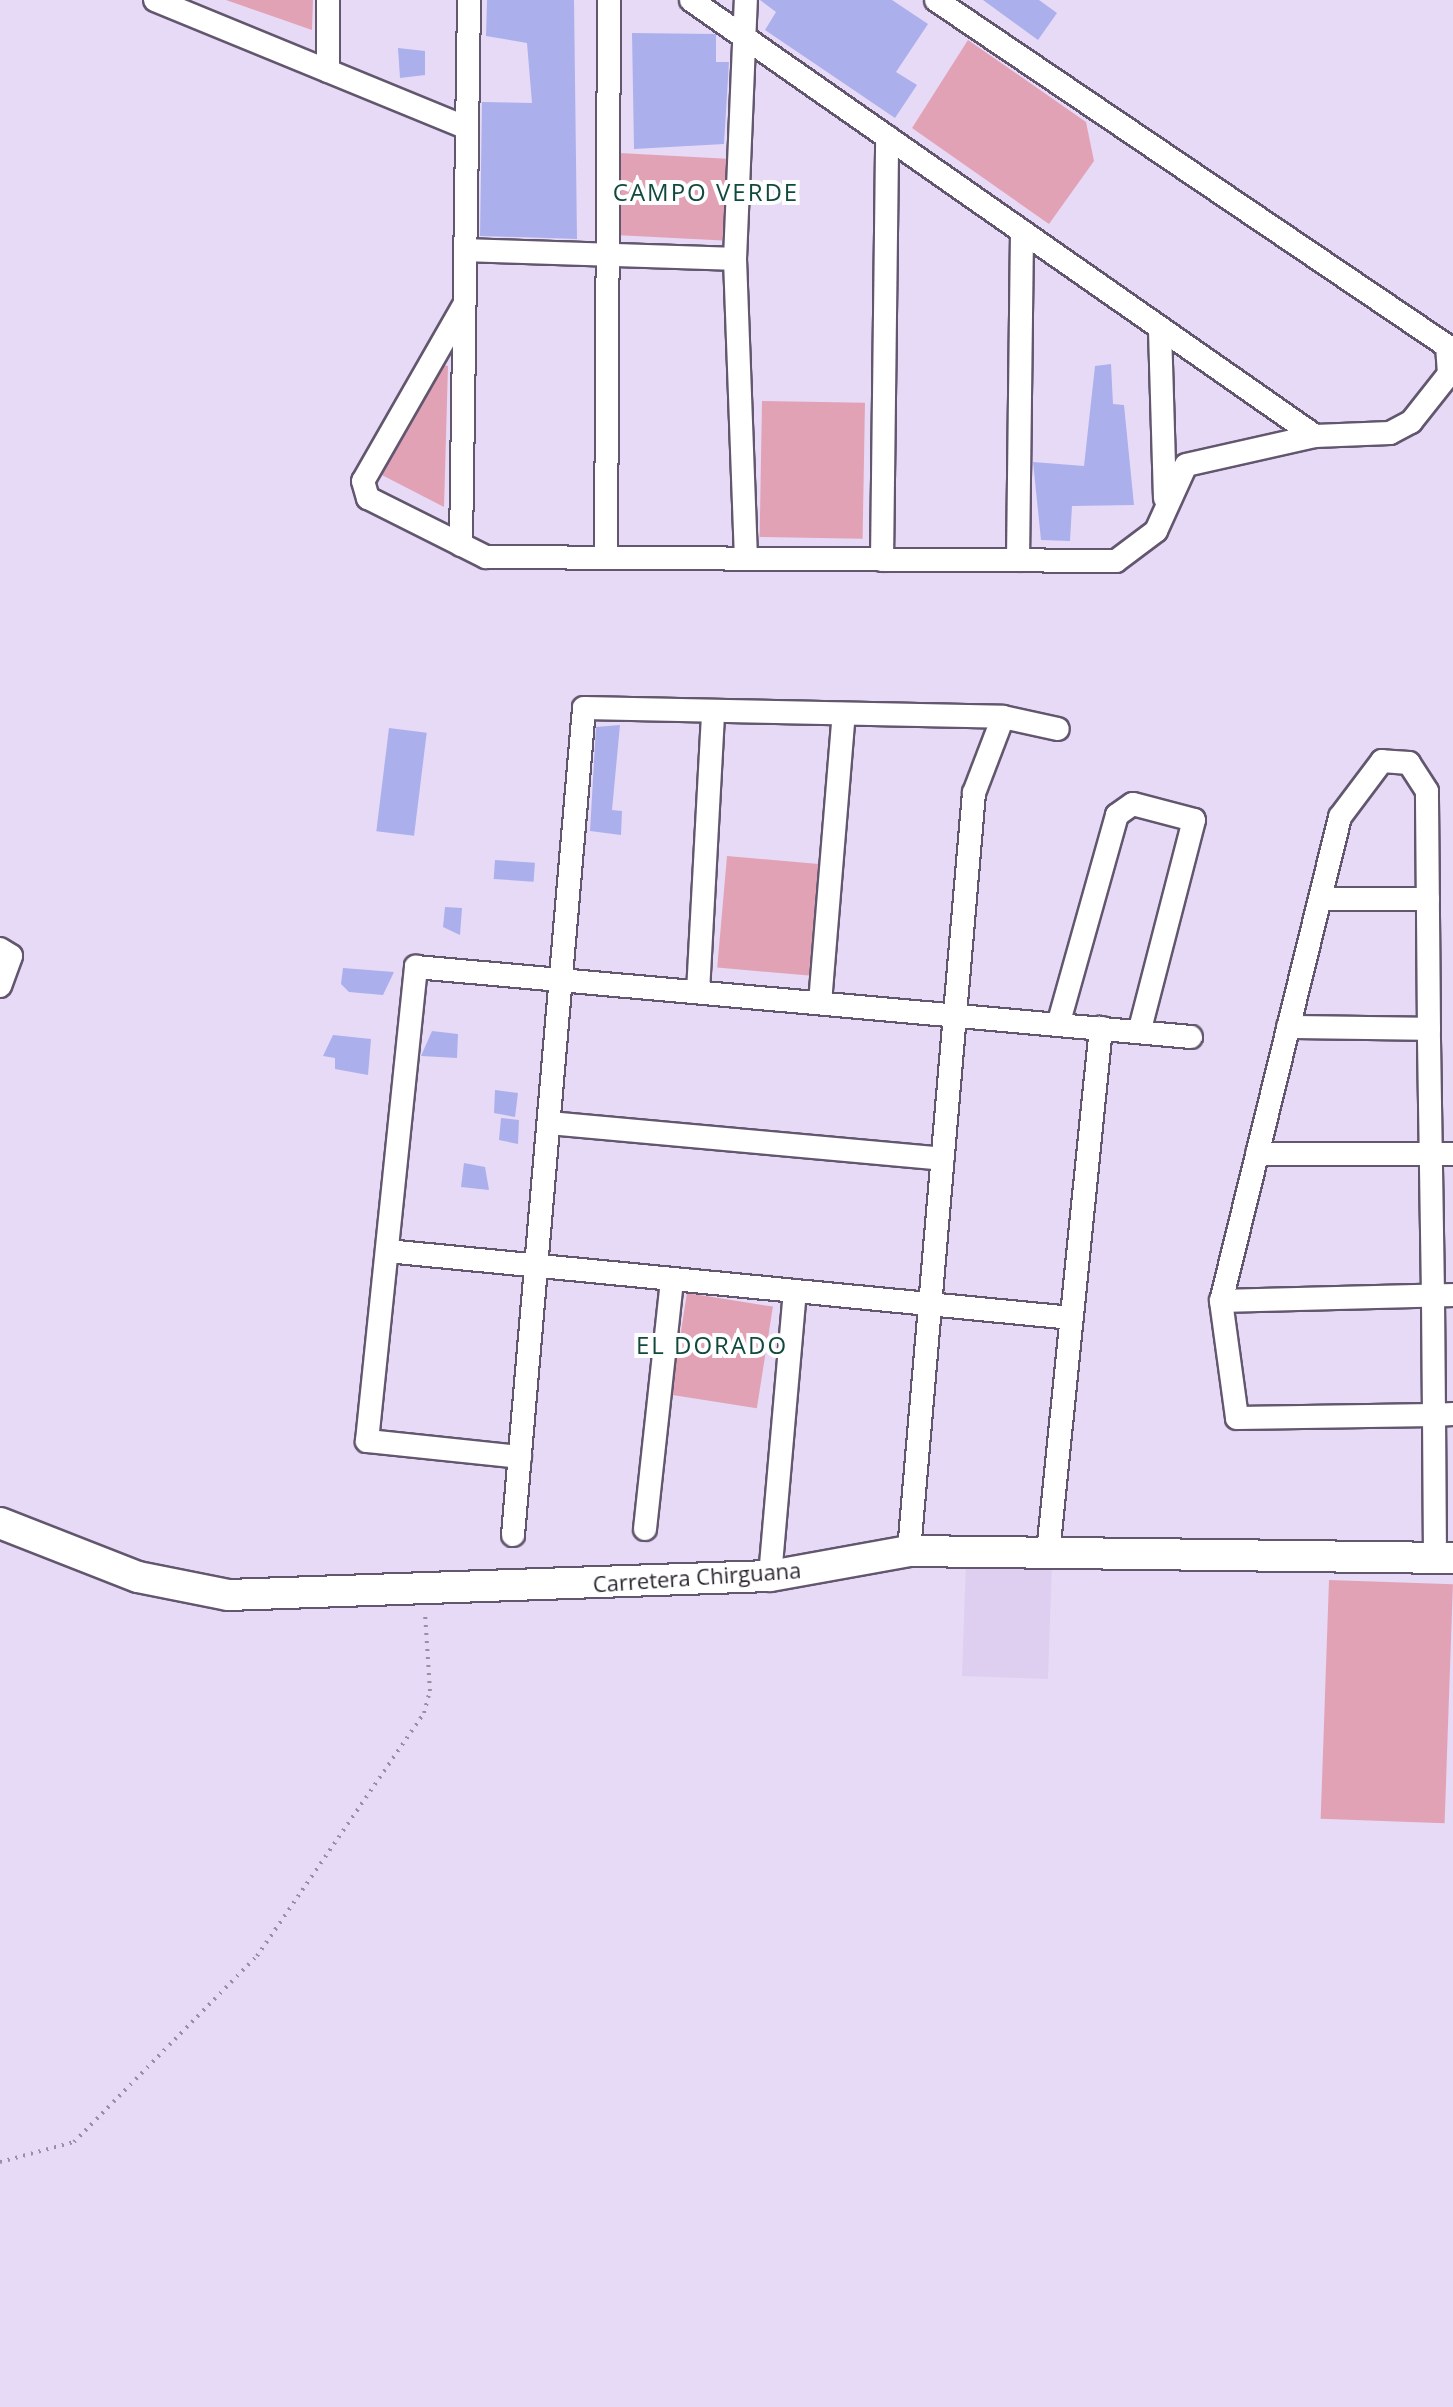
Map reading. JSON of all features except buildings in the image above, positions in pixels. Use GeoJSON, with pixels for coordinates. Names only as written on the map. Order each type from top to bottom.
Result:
{"type":"FeatureCollection","features":[{"type":"Feature","properties":{"kind":"street"},"geometry":{"type":"LineString","coordinates":[[155,0],[467,128]]}},
{"type":"Feature","properties":{"kind":"street"},"geometry":{"type":"LineString","coordinates":[[328,0],[328,71]]}},
{"type":"Feature","properties":{"kind":"street"},"geometry":{"type":"LineString","coordinates":[[461,545],[469,0]]}},
{"type":"Feature","properties":{"kind":"street"},"geometry":{"type":"LineString","coordinates":[[606,558],[604,253],[609,0]]}},
{"type":"Feature","properties":{"kind":"street"},"geometry":{"type":"LineString","coordinates":[[691,0],[887,137],[1022,237],[1315,436]]}},
{"type":"Feature","properties":{"kind":"street"},"geometry":{"type":"LineString","coordinates":[[746,0],[735,259],[746,559]]}},
{"type":"Feature","properties":{"kind":"street"},"geometry":{"type":"LineString","coordinates":[[464,305],[363,481],[368,498],[486,557],[1116,561],[1156,531],[1165,499],[1186,465],[1315,436],[1390,433],[1411,422],[1449,374],[1447,346],[936,0]]}},
{"type":"Feature","properties":{"kind":"street"},"geometry":{"type":"LineString","coordinates":[[882,560],[887,137]]}},
{"type":"Feature","properties":{"kind":"street"},"geometry":{"type":"LineString","coordinates":[[1018,560],[1022,237]]}},
{"type":"Feature","properties":{"kind":"street"},"geometry":{"type":"LineString","coordinates":[[466,250],[735,259]]}},
{"type":"Feature","properties":{"kind":"street"},"geometry":{"type":"LineString","coordinates":[[1160,330],[1165,499]]}},
{"type":"Feature","properties":{"kind":"street"},"geometry":{"type":"LineString","coordinates":[[513,1535],[584,708],[1003,717],[1058,729]]}},
{"type":"Feature","properties":{"kind":"street"},"geometry":{"type":"LineString","coordinates":[[698,992],[713,711]]}},
{"type":"Feature","properties":{"kind":"street"},"geometry":{"type":"LineString","coordinates":[[820,1003],[844,714]]}},
{"type":"Feature","properties":{"kind":"street"},"geometry":{"type":"LineString","coordinates":[[909,1551],[974,793],[1003,717]]}},
{"type":"Feature","properties":{"kind":"street"},"geometry":{"type":"LineString","coordinates":[[1443,1414],[1237,1418],[1221,1301],[1340,817],[1382,761],[1409,763],[1427,791],[1429,1029],[1442,1153],[1444,1558]]}},
{"type":"Feature","properties":{"kind":"street"},"geometry":{"type":"LineString","coordinates":[[1058,1025],[1117,815],[1133,804],[1194,820],[1139,1032]]}},
{"type":"Feature","properties":{"kind":"street"},"geometry":{"type":"LineString","coordinates":[[1320,899],[1428,899]]}},
{"type":"Feature","properties":{"kind":"street"},"geometry":{"type":"LineString","coordinates":[[0,949],[11,956],[0,986]]}},
{"type":"Feature","properties":{"kind":"street"},"geometry":{"type":"LineString","coordinates":[[520,1457],[367,1441],[416,967],[1191,1037]]}},
{"type":"Feature","properties":{"kind":"street"},"geometry":{"type":"LineString","coordinates":[[1288,1027],[1429,1029]]}},
{"type":"Feature","properties":{"kind":"street"},"geometry":{"type":"LineString","coordinates":[[1048,1553],[1101,1028]]}},
{"type":"Feature","properties":{"kind":"street"},"geometry":{"type":"LineString","coordinates":[[549,1123],[942,1159]]}},
{"type":"Feature","properties":{"kind":"street"},"geometry":{"type":"LineString","coordinates":[[1257,1154],[1442,1153]]}},
{"type":"Feature","properties":{"kind":"street"},"geometry":{"type":"LineString","coordinates":[[387,1251],[1072,1318]]}},
{"type":"Feature","properties":{"kind":"street"},"geometry":{"type":"LineString","coordinates":[[645,1529],[672,1279]]}},
{"type":"Feature","properties":{"kind":"street"},"geometry":{"type":"LineString","coordinates":[[770,1576],[795,1291]]}},
{"type":"Feature","properties":{"kind":"street"},"geometry":{"type":"LineString","coordinates":[[1221,1301],[1443,1295]]}},
{"type":"Feature","properties":{"kind":"street","name":"Carretera Chirguana"},"geometry":{"type":"LineString","coordinates":[[0,1523],[138,1577],[228,1595],[423,1593],[770,1576],[909,1551],[1444,1558]]}},
{"type":"Feature","properties":{"kind":"path"},"geometry":{"type":"LineString","coordinates":[[0,2162],[74,2142],[257,1956],[424,1713],[430,1691],[423,1593]]}},
{"type":"Feature","properties":{"kind":"shaded area"},"geometry":{"type":"Polygon","coordinates":[[[226,0],[313,0],[312,30],[226,0]]]}},
{"type":"Feature","properties":{"kind":"shaded area"},"geometry":{"type":"Polygon","coordinates":[[[968,40],[1086,122],[1094,161],[1049,224],[912,128],[968,40]]]}},
{"type":"Feature","properties":{"kind":"shaded area"},"geometry":{"type":"Polygon","coordinates":[[[619,153],[727,159],[723,241],[615,235],[619,153]]]}},
{"type":"Feature","properties":{"kind":"shaded area"},"geometry":{"type":"Polygon","coordinates":[[[439,364],[448,366],[444,507],[378,473],[439,364]]]}},
{"type":"Feature","properties":{"kind":"shaded area"},"geometry":{"type":"Polygon","coordinates":[[[762,401],[865,403],[863,539],[760,537],[762,401]]]}},
{"type":"Feature","properties":{"kind":"shaded area"},"geometry":{"type":"Polygon","coordinates":[[[727,856],[819,864],[809,976],[717,968],[727,856]]]}},
{"type":"Feature","properties":{"kind":"shaded area"},"geometry":{"type":"Polygon","coordinates":[[[687,1293],[773,1307],[757,1408],[671,1395],[687,1293]]]}},
{"type":"Feature","properties":{"kind":"shaded area"},"geometry":{"type":"Polygon","coordinates":[[[966,1561],[1052,1564],[1048,1679],[962,1676],[966,1561]]]}},
{"type":"Feature","properties":{"kind":"shaded area"},"geometry":{"type":"Polygon","coordinates":[[[1329,1580],[1453,1584],[1445,1823],[1321,1819],[1329,1580]]]}},
{"type":"Feature","properties":{"kind":"district","name":"CAMPO VERDE"},"geometry":{"type":"Point","coordinates":[706,192]}},
{"type":"Feature","properties":{"kind":"district","name":"EL DORADO"},"geometry":{"type":"Point","coordinates":[712,1345]}}]}
